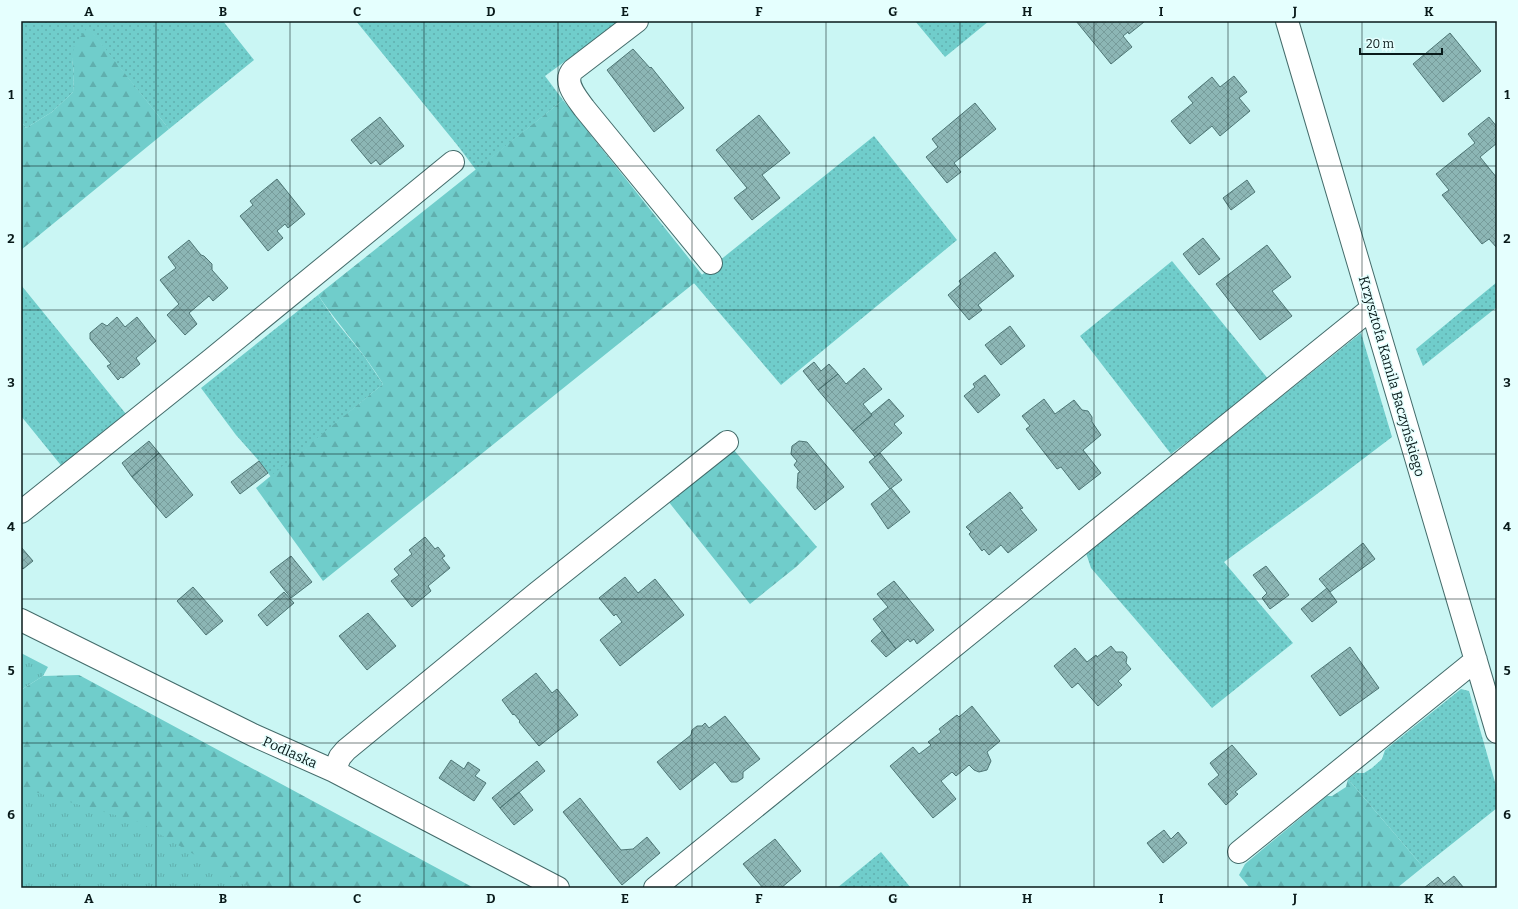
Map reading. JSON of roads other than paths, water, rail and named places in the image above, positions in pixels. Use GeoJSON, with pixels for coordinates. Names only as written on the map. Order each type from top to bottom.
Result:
{"type":"FeatureCollection","features":[{"type":"Feature","properties":{"kind":"street"},"geometry":{"type":"LineString","coordinates":[[637,21],[571,72],[568,81],[573,93],[584,108],[711,263]]}},
{"type":"Feature","properties":{"kind":"street","name":"Krzysztofa Kamila Baczyńskiego"},"geometry":{"type":"LineString","coordinates":[[1287,21],[1497,732]]}},
{"type":"Feature","properties":{"kind":"street"},"geometry":{"type":"LineString","coordinates":[[21,512],[191,376],[453,162]]}},
{"type":"Feature","properties":{"kind":"street"},"geometry":{"type":"LineString","coordinates":[[655,888],[1372,308]]}},
{"type":"Feature","properties":{"kind":"street"},"geometry":{"type":"LineString","coordinates":[[334,771],[340,758],[346,750],[537,593],[727,442]]}},
{"type":"Feature","properties":{"kind":"street","name":"Podlaska"},"geometry":{"type":"LineString","coordinates":[[21,620],[253,735],[334,771],[558,888]]}},
{"type":"Feature","properties":{"kind":"street"},"geometry":{"type":"LineString","coordinates":[[1239,852],[1476,660]]}}]}
